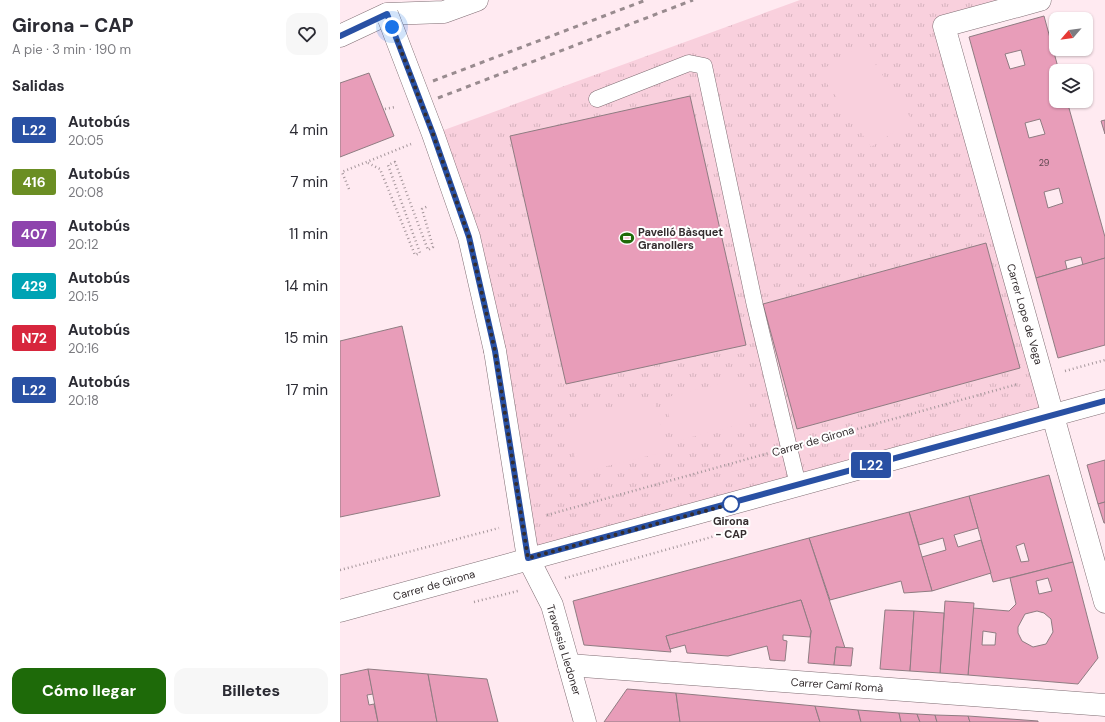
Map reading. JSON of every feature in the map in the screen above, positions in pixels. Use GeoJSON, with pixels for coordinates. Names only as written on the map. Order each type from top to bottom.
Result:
{"type":"FeatureCollection","features":[{"type":"Feature","properties":{"kind":"street"},"geometry":{"type":"LineString","coordinates":[[340,36],[386,7],[444,12],[477,0]]}},
{"type":"Feature","properties":{"kind":"street","name":"Carrer Lope de Vega"},"geometry":{"type":"LineString","coordinates":[[1040,0],[944,26],[1054,415],[1105,602]]}},
{"type":"Feature","properties":{"kind":"street"},"geometry":{"type":"LineString","coordinates":[[386,7],[469,237],[495,351],[528,558]]}},
{"type":"Feature","properties":{"kind":"street","name":"Carrer de Girona"},"geometry":{"type":"LineString","coordinates":[[340,611],[528,558],[1105,401]]}},
{"type":"Feature","properties":{"kind":"street","name":"Travessia Lledoner"},"geometry":{"type":"LineString","coordinates":[[528,558],[552,605],[585,722]]}},
{"type":"Feature","properties":{"kind":"street","name":"Carrer Camí Romà"},"geometry":{"type":"LineString","coordinates":[[569,664],[1105,705]]}},
{"type":"Feature","properties":{"kind":"lane"},"geometry":{"type":"LineString","coordinates":[[597,99],[689,63],[704,66],[755,306],[798,485]]}},
{"type":"Feature","properties":{"kind":"path"},"geometry":{"type":"LineString","coordinates":[[385,109],[395,107]]}},
{"type":"Feature","properties":{"kind":"path"},"geometry":{"type":"LineString","coordinates":[[349,188],[342,172],[396,151]]}},
{"type":"Feature","properties":{"kind":"path"},"geometry":{"type":"LineString","coordinates":[[368,163],[380,169],[415,255],[420,253],[388,165],[395,162],[428,250],[433,247],[422,209],[428,206]]}},
{"type":"Feature","properties":{"kind":"path","name":"Carrer de Girona"},"geometry":{"type":"LineString","coordinates":[[340,570],[522,522],[1105,360]]}},
{"type":"Feature","properties":{"kind":"green space"},"geometry":{"type":"Polygon","coordinates":[[[800,0],[1040,0],[945,26],[1054,415],[528,558],[495,351],[433,134],[800,0]]]}},
{"type":"Feature","properties":{"kind":"green space"},"geometry":{"type":"Polygon","coordinates":[[[862,44],[912,120],[871,147],[819,72],[862,44]]]}},
{"type":"Feature","properties":{"kind":"green space"},"geometry":{"type":"Polygon","coordinates":[[[742,378],[754,421],[676,441],[664,398],[742,378]]]}},
{"type":"Feature","properties":{"kind":"green space"},"geometry":{"type":"Polygon","coordinates":[[[653,396],[668,451],[579,473],[565,420],[653,396]]]}},
{"type":"Feature","properties":{"kind":"building"},"geometry":{"type":"Polygon","coordinates":[[[1044,16],[1049,34],[1049,56],[1055,56],[1057,64],[1049,64],[1049,108],[1069,108],[1105,237],[1105,258],[1083,265],[1081,257],[1065,261],[1067,269],[1036,278],[969,37],[1044,16]],[[1021,50],[1005,54],[1010,69],[1025,65],[1021,50]],[[1040,119],[1025,123],[1029,138],[1045,134],[1040,119]],[[1059,188],[1044,192],[1048,208],[1063,203],[1059,188]]]}},
{"type":"Feature","properties":{"kind":"building"},"geometry":{"type":"Polygon","coordinates":[[[369,73],[394,136],[340,157],[340,83],[369,73]]]}},
{"type":"Feature","properties":{"kind":"building","name":"Pavelló Bàsquet Granollers"},"geometry":{"type":"Polygon","coordinates":[[[690,96],[746,345],[566,384],[510,136],[690,96]]]}},
{"type":"Feature","properties":{"kind":"building"},"geometry":{"type":"Polygon","coordinates":[[[1105,120],[1105,134],[1101,121],[1105,120]]]}},
{"type":"Feature","properties":{"kind":"building"},"geometry":{"type":"Polygon","coordinates":[[[986,243],[1020,368],[797,429],[763,304],[986,243]]]}},
{"type":"Feature","properties":{"kind":"building"},"geometry":{"type":"Polygon","coordinates":[[[1105,258],[1105,345],[1058,358],[1036,278],[1105,258]]]}},
{"type":"Feature","properties":{"kind":"building"},"geometry":{"type":"Polygon","coordinates":[[[402,326],[440,496],[340,517],[340,341],[402,326]]]}},
{"type":"Feature","properties":{"kind":"building"},"geometry":{"type":"Polygon","coordinates":[[[1105,460],[1105,502],[1098,504],[1087,465],[1105,460]]]}},
{"type":"Feature","properties":{"kind":"building"},"geometry":{"type":"Polygon","coordinates":[[[1049,475],[1073,562],[993,582],[969,496],[1049,475]],[[1024,543],[1016,546],[1021,562],[1029,561],[1024,543]]]}},
{"type":"Feature","properties":{"kind":"building"},"geometry":{"type":"Polygon","coordinates":[[[969,496],[978,528],[954,535],[958,547],[981,540],[991,573],[932,591],[922,557],[946,550],[943,538],[919,545],[909,512],[969,496]]]}},
{"type":"Feature","properties":{"kind":"building"},"geometry":{"type":"Polygon","coordinates":[[[1105,502],[1105,523],[1104,523],[1098,504],[1105,502]]]}},
{"type":"Feature","properties":{"kind":"building"},"geometry":{"type":"Polygon","coordinates":[[[909,512],[932,591],[904,593],[901,581],[830,600],[809,538],[909,512]]]}},
{"type":"Feature","properties":{"kind":"building"},"geometry":{"type":"Polygon","coordinates":[[[809,538],[845,648],[836,647],[834,665],[808,663],[811,631],[801,600],[666,636],[671,652],[584,645],[573,601],[809,538]]]}},
{"type":"Feature","properties":{"kind":"building"},"geometry":{"type":"Polygon","coordinates":[[[1073,562],[1098,658],[1078,684],[968,675],[973,608],[1009,611],[1016,604],[1010,578],[1073,562]],[[1048,578],[1036,581],[1039,594],[1052,591],[1048,578]],[[1037,611],[1025,614],[1018,627],[1018,633],[1022,641],[1033,647],[1046,644],[1053,632],[1051,619],[1044,613],[1037,611]],[[983,631],[982,645],[995,645],[996,633],[983,631]]]}},
{"type":"Feature","properties":{"kind":"building"},"geometry":{"type":"Polygon","coordinates":[[[801,600],[811,631],[810,637],[783,635],[783,640],[787,641],[785,661],[770,660],[767,646],[728,656],[687,653],[685,645],[670,649],[666,636],[801,600]]]}},
{"type":"Feature","properties":{"kind":"building"},"geometry":{"type":"Polygon","coordinates":[[[945,601],[974,603],[968,675],[940,673],[945,601]]]}},
{"type":"Feature","properties":{"kind":"building"},"geometry":{"type":"Polygon","coordinates":[[[885,610],[914,611],[910,671],[880,669],[885,610]]]}},
{"type":"Feature","properties":{"kind":"building"},"geometry":{"type":"Polygon","coordinates":[[[914,611],[944,613],[940,673],[910,671],[914,611]]]}},
{"type":"Feature","properties":{"kind":"building"},"geometry":{"type":"Polygon","coordinates":[[[836,647],[853,648],[851,666],[834,665],[836,647]]]}},
{"type":"Feature","properties":{"kind":"building"},"geometry":{"type":"Polygon","coordinates":[[[368,669],[373,694],[367,695],[369,705],[374,704],[378,722],[340,722],[340,675],[368,669]]]}},
{"type":"Feature","properties":{"kind":"building"},"geometry":{"type":"Polygon","coordinates":[[[368,669],[428,674],[437,722],[378,722],[368,669]]]}},
{"type":"Feature","properties":{"kind":"building"},"geometry":{"type":"Polygon","coordinates":[[[428,674],[487,679],[498,722],[437,722],[428,674]]]}},
{"type":"Feature","properties":{"kind":"building"},"geometry":{"type":"Polygon","coordinates":[[[627,689],[676,693],[680,722],[604,722],[627,689]]]}},
{"type":"Feature","properties":{"kind":"building"},"geometry":{"type":"Polygon","coordinates":[[[676,693],[815,706],[820,722],[680,722],[676,693]]]}},
{"type":"Feature","properties":{"kind":"building"},"geometry":{"type":"Polygon","coordinates":[[[815,706],[858,710],[861,722],[820,722],[815,706]]]}},
{"type":"Feature","properties":{"kind":"building"},"geometry":{"type":"Polygon","coordinates":[[[858,710],[899,713],[901,722],[861,722],[858,710]]]}},
{"type":"Feature","properties":{"kind":"building"},"geometry":{"type":"Polygon","coordinates":[[[899,713],[917,714],[920,722],[901,722],[899,713]]]}},
{"type":"Feature","properties":{"kind":"building"},"geometry":{"type":"Polygon","coordinates":[[[917,714],[935,715],[937,722],[920,722],[917,714]]]}},
{"type":"Feature","properties":{"kind":"building"},"geometry":{"type":"Polygon","coordinates":[[[935,715],[968,716],[970,722],[937,722],[935,715]]]}},
{"type":"Feature","properties":{"kind":"building"},"geometry":{"type":"Polygon","coordinates":[[[968,716],[1038,721],[1038,722],[970,722],[968,716]]]}},
{"type":"Feature","properties":{"kind":"railway"},"geometry":{"type":"LineString","coordinates":[[433,81],[646,0]]}},
{"type":"Feature","properties":{"kind":"railway"},"geometry":{"type":"LineString","coordinates":[[438,98],[693,0]]}},
{"type":"Feature","properties":{"kind":"bus line","name":"L22"},"geometry":{"type":"LineString","coordinates":[[340,36],[387,14],[433,134],[469,237],[495,351],[518,505],[528,558],[1105,401]]}},
{"type":"Feature","properties":{"kind":"place","name":"Pavelló Bàsquet Granollers"},"geometry":{"type":"Point","coordinates":[627,238]}},
{"type":"Feature","properties":{"kind":"place","name":"Girona - CAP"},"geometry":{"type":"Point","coordinates":[731,504]}},
{"type":"Feature","properties":{"kind":"route"},"geometry":{"type":"LineString","coordinates":[[392,27],[433,134],[469,237],[495,351],[518,505],[528,558],[731,504]]}}]}
